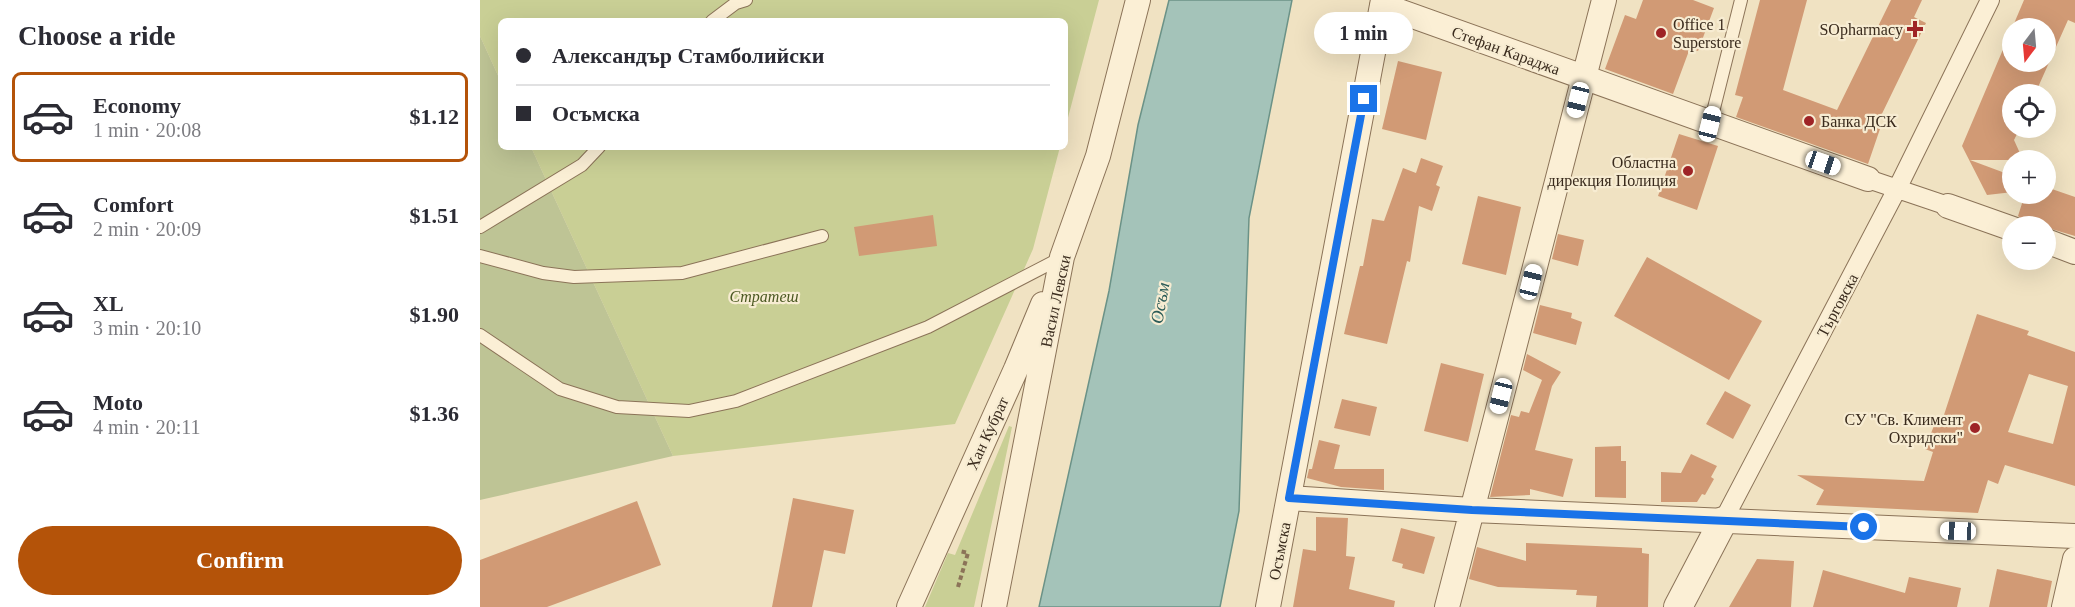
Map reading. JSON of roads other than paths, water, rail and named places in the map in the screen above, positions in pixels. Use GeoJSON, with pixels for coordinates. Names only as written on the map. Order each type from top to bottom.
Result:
{"type":"FeatureCollection","features":[{"type":"Feature","properties":{"kind":"street","name":"Васил Левски"},"geometry":{"type":"LineString","coordinates":[[994,607],[1062,257],[1098,156],[1138,0]]}},
{"type":"Feature","properties":{"kind":"street"},"geometry":{"type":"LineString","coordinates":[[1446,607],[1604,0]]}},
{"type":"Feature","properties":{"kind":"street","name":"Търговска"},"geometry":{"type":"LineString","coordinates":[[1678,607],[1897,189],[1990,0]]}},
{"type":"Feature","properties":{"kind":"street","name":"Стефан Караджа"},"geometry":{"type":"LineString","coordinates":[[1376,2],[1868,179]]}},
{"type":"Feature","properties":{"kind":"street","name":"Осъмска"},"geometry":{"type":"LineString","coordinates":[[1268,607],[1376,2]]}},
{"type":"Feature","properties":{"kind":"street"},"geometry":{"type":"LineString","coordinates":[[1868,179],[2002,225]]}},
{"type":"Feature","properties":{"kind":"street"},"geometry":{"type":"LineString","coordinates":[[2056,245],[2075,252]]}},
{"type":"Feature","properties":{"kind":"street","name":"Хан Кубрат"},"geometry":{"type":"LineString","coordinates":[[909,607],[1016,369],[1062,257]]}},
{"type":"Feature","properties":{"kind":"street"},"geometry":{"type":"LineString","coordinates":[[1289,498],[1472,510],[2075,536]]}},
{"type":"Feature","properties":{"kind":"street"},"geometry":{"type":"LineString","coordinates":[[2064,607],[2075,559]]}},
{"type":"Feature","properties":{"kind":"lane"},"geometry":{"type":"LineString","coordinates":[[716,18],[736,3],[746,0]]}},
{"type":"Feature","properties":{"kind":"lane"},"geometry":{"type":"LineString","coordinates":[[1710,124],[1741,0]]}},
{"type":"Feature","properties":{"kind":"lane"},"geometry":{"type":"LineString","coordinates":[[480,227],[582,165],[596,150]]}},
{"type":"Feature","properties":{"kind":"lane"},"geometry":{"type":"LineString","coordinates":[[480,256],[543,273],[574,278],[682,273],[822,236]]}},
{"type":"Feature","properties":{"kind":"lane"},"geometry":{"type":"LineString","coordinates":[[480,334],[560,389],[617,407],[689,411],[736,400],[928,327],[1062,257]]}},
{"type":"Feature","properties":{"kind":"water","name":"Осъм"},"geometry":{"type":"Polygon","coordinates":[[[1169,0],[1292,0],[1249,218],[1239,511],[1220,607],[1039,607],[1109,291],[1138,125],[1169,0]]]}},
{"type":"Feature","properties":{"kind":"place","name":"SOpharmacy"},"geometry":{"type":"Point","coordinates":[1915,29]}},
{"type":"Feature","properties":{"kind":"place","name":"Office 1 Superstore"},"geometry":{"type":"Point","coordinates":[1661,33]}},
{"type":"Feature","properties":{"kind":"place","name":"Банка ДСК"},"geometry":{"type":"Point","coordinates":[1809,121]}},
{"type":"Feature","properties":{"kind":"place","name":"Областна дирекция Полиция"},"geometry":{"type":"Point","coordinates":[1688,171]}},
{"type":"Feature","properties":{"kind":"place","name":"СУ \"Св. Климент Охридски\""},"geometry":{"type":"Point","coordinates":[1975,428]}},
{"type":"Feature","properties":{"kind":"park label","name":"Стратеш"},"geometry":{"type":"Point","coordinates":[764,296]}}]}
